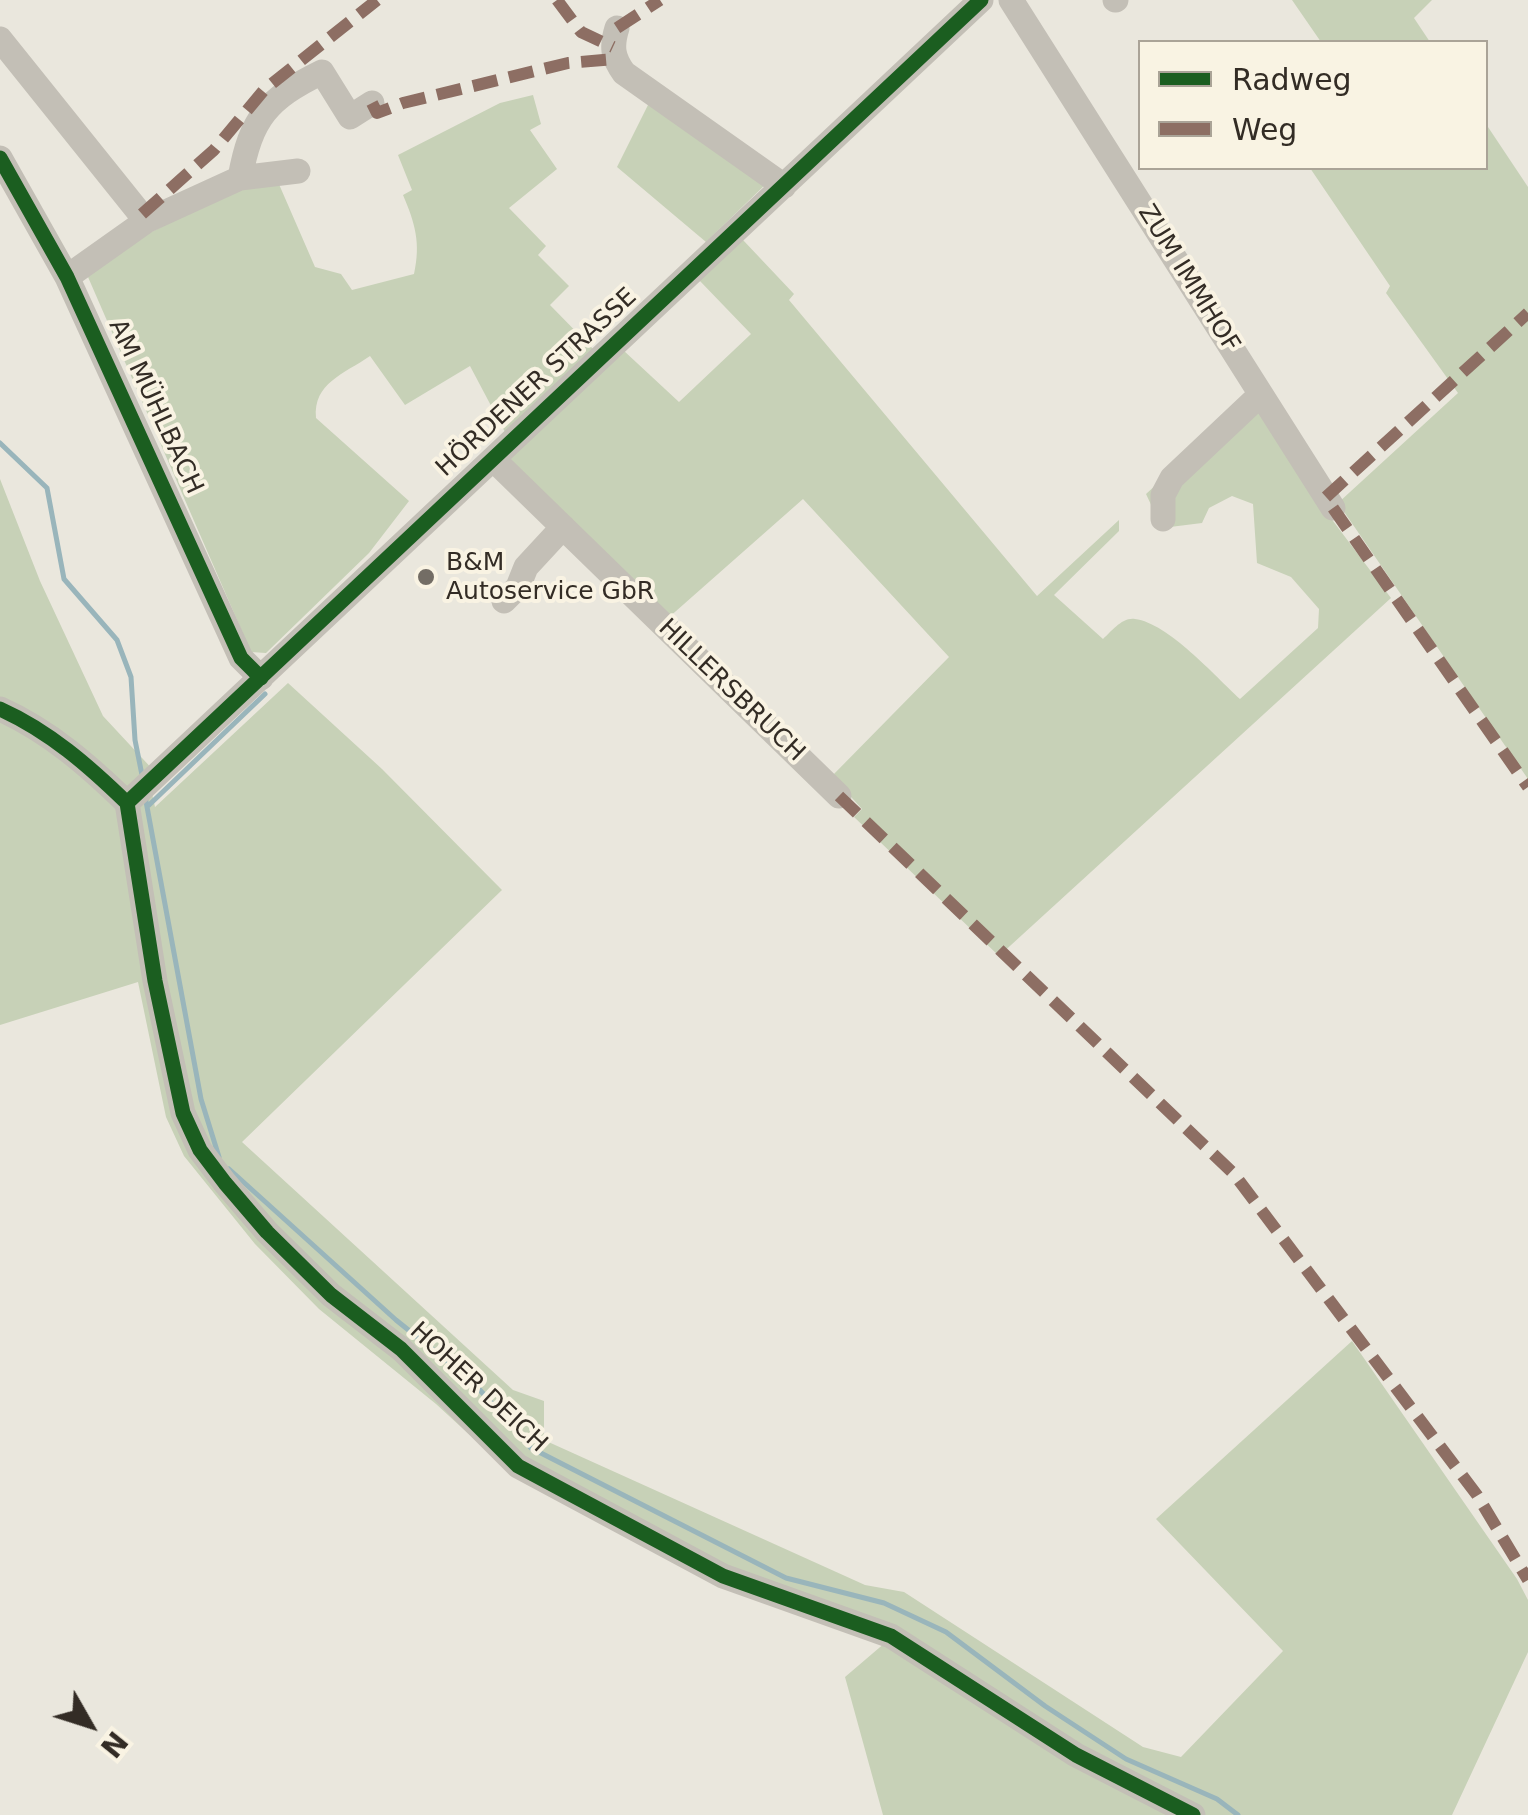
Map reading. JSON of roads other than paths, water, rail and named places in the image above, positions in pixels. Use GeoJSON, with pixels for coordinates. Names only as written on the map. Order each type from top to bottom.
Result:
{"type":"FeatureCollection","features":[{"type":"Feature","properties":{"kind":"street","name":"HÖRDENER STRASSE"},"geometry":{"type":"LineString","coordinates":[[139,793],[982,0]]}},
{"type":"Feature","properties":{"kind":"street","name":"ZUM IMMHOF"},"geometry":{"type":"LineString","coordinates":[[1011,0],[1333,508]]}},
{"type":"Feature","properties":{"kind":"street"},"geometry":{"type":"LineString","coordinates":[[617,28],[614,60],[624,73],[784,186]]}},
{"type":"Feature","properties":{"kind":"street"},"geometry":{"type":"LineString","coordinates":[[0,39],[146,221]]}},
{"type":"Feature","properties":{"kind":"street"},"geometry":{"type":"LineString","coordinates":[[240,178],[250,133],[268,108],[293,86],[322,72],[350,117],[372,103]]}},
{"type":"Feature","properties":{"kind":"street","name":"AM MÜHLBACH"},"geometry":{"type":"LineString","coordinates":[[0,158],[67,277],[241,658],[260,678]]}},
{"type":"Feature","properties":{"kind":"street"},"geometry":{"type":"LineString","coordinates":[[67,277],[146,221],[240,178],[298,171]]}},
{"type":"Feature","properties":{"kind":"street"},"geometry":{"type":"LineString","coordinates":[[1163,519],[1163,494],[1172,478],[1260,394]]}},
{"type":"Feature","properties":{"kind":"street","name":"HILLERSBRUCH"},"geometry":{"type":"LineString","coordinates":[[492,460],[840,796]]}},
{"type":"Feature","properties":{"kind":"street"},"geometry":{"type":"LineString","coordinates":[[504,601],[518,587],[526,566],[563,528]]}},
{"type":"Feature","properties":{"kind":"street"},"geometry":{"type":"LineString","coordinates":[[0,710],[26,721],[139,793]]}},
{"type":"Feature","properties":{"kind":"street","name":"HOHER DEICH"},"geometry":{"type":"LineString","coordinates":[[139,793],[154,980],[184,1113],[200,1150],[225,1183],[267,1232],[331,1295],[401,1348],[518,1466],[724,1576],[891,1636],[1076,1756],[1193,1815]]}},
{"type":"Feature","properties":{"kind":"waterway"},"geometry":{"type":"LineString","coordinates":[[0,443],[47,488],[64,579],[117,640],[131,677],[135,740],[142,775]]}},
{"type":"Feature","properties":{"kind":"waterway"},"geometry":{"type":"LineString","coordinates":[[148,806],[265,694]]}},
{"type":"Feature","properties":{"kind":"waterway"},"geometry":{"type":"LineString","coordinates":[[145,796],[201,1099],[219,1157]]}},
{"type":"Feature","properties":{"kind":"waterway"},"geometry":{"type":"LineString","coordinates":[[229,1169],[396,1320],[472,1381],[531,1448],[786,1578],[884,1603],[946,1632],[1045,1706],[1126,1759],[1217,1799],[1238,1815]]}},
{"type":"Feature","properties":{"kind":"place","name":"B&M Autoservice GbR"},"geometry":{"type":"Point","coordinates":[426,577]}}]}
